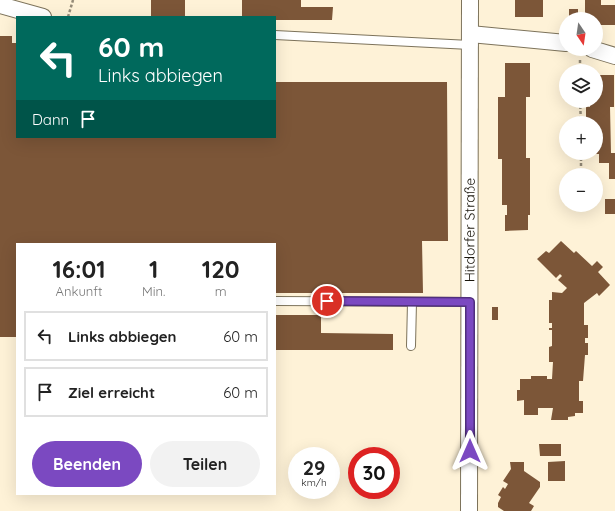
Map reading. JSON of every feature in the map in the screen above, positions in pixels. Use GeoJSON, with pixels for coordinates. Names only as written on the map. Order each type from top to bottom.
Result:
{"type":"FeatureCollection","features":[{"type":"Feature","properties":{"kind":"street","name":"Hitdorfer Straße"},"geometry":{"type":"LineString","coordinates":[[469,511],[470,0]]}},
{"type":"Feature","properties":{"kind":"street"},"geometry":{"type":"LineString","coordinates":[[0,6],[39,16]]}},
{"type":"Feature","properties":{"kind":"street"},"geometry":{"type":"LineString","coordinates":[[470,40],[559,44]]}},
{"type":"Feature","properties":{"kind":"street"},"geometry":{"type":"LineString","coordinates":[[603,52],[615,56]]}},
{"type":"Feature","properties":{"kind":"lane"},"geometry":{"type":"LineString","coordinates":[[276,35],[470,40]]}},
{"type":"Feature","properties":{"kind":"lane"},"geometry":{"type":"LineString","coordinates":[[276,301],[470,302]]}},
{"type":"Feature","properties":{"kind":"lane"},"geometry":{"type":"LineString","coordinates":[[411,346],[412,302]]}},
{"type":"Feature","properties":{"kind":"path"},"geometry":{"type":"LineString","coordinates":[[68,16],[73,0]]}},
{"type":"Feature","properties":{"kind":"building"},"geometry":{"type":"Polygon","coordinates":[[[151,0],[185,0],[185,16],[151,16],[151,0]]]}},
{"type":"Feature","properties":{"kind":"building"},"geometry":{"type":"Polygon","coordinates":[[[242,0],[301,0],[301,7],[333,7],[332,20],[276,20],[276,16],[242,16],[242,0]]]}},
{"type":"Feature","properties":{"kind":"building"},"geometry":{"type":"Polygon","coordinates":[[[515,0],[543,0],[543,17],[515,17],[515,0]]]}},
{"type":"Feature","properties":{"kind":"building"},"geometry":{"type":"Polygon","coordinates":[[[585,0],[601,0],[601,5],[615,5],[615,25],[603,25],[603,12],[585,12],[585,0]]]}},
{"type":"Feature","properties":{"kind":"building"},"geometry":{"type":"Polygon","coordinates":[[[569,9],[578,9],[578,12],[569,12],[569,9]]]}},
{"type":"Feature","properties":{"kind":"building"},"geometry":{"type":"Polygon","coordinates":[[[0,36],[12,36],[12,43],[16,43],[16,138],[276,138],[276,82],[447,82],[448,241],[422,241],[423,293],[276,293],[276,243],[16,243],[16,337],[0,337],[0,36]]]}},
{"type":"Feature","properties":{"kind":"building"},"geometry":{"type":"Polygon","coordinates":[[[505,63],[530,63],[530,97],[526,97],[526,158],[530,158],[530,215],[528,215],[528,230],[505,231],[505,215],[507,215],[507,205],[502,205],[502,159],[498,159],[498,97],[505,97],[505,63]]]}},
{"type":"Feature","properties":{"kind":"building"},"geometry":{"type":"Polygon","coordinates":[[[603,75],[614,75],[614,107],[610,107],[611,153],[615,153],[615,179],[609,179],[609,163],[599,163],[599,160],[603,160],[603,116],[586,116],[586,108],[603,108],[603,75]]]}},
{"type":"Feature","properties":{"kind":"building"},"geometry":{"type":"Polygon","coordinates":[[[605,199],[615,199],[615,214],[605,214],[605,199]]]}},
{"type":"Feature","properties":{"kind":"building"},"geometry":{"type":"Polygon","coordinates":[[[561,241],[574,253],[576,251],[592,266],[597,261],[603,267],[598,272],[610,285],[599,296],[597,293],[584,303],[584,325],[588,325],[588,338],[585,338],[585,343],[588,343],[588,355],[585,355],[583,381],[579,381],[579,401],[583,401],[583,413],[575,413],[575,416],[568,417],[568,420],[551,420],[553,408],[538,408],[538,415],[524,415],[524,400],[517,401],[517,390],[520,390],[520,379],[531,379],[531,376],[547,376],[547,379],[552,379],[553,362],[549,362],[549,347],[552,346],[552,330],[549,330],[549,328],[552,328],[552,323],[549,323],[549,300],[552,300],[552,292],[562,293],[567,288],[558,280],[562,276],[560,274],[556,278],[537,259],[546,251],[549,253],[561,241]]]}},
{"type":"Feature","properties":{"kind":"building"},"geometry":{"type":"Polygon","coordinates":[[[492,307],[498,307],[498,320],[492,320],[492,307]]]}},
{"type":"Feature","properties":{"kind":"building"},"geometry":{"type":"Polygon","coordinates":[[[276,315],[321,315],[321,333],[393,334],[393,350],[276,350],[276,315]]]}},
{"type":"Feature","properties":{"kind":"building"},"geometry":{"type":"Polygon","coordinates":[[[539,444],[561,444],[561,456],[540,456],[539,444]]]}},
{"type":"Feature","properties":{"kind":"building"},"geometry":{"type":"Polygon","coordinates":[[[565,461],[565,481],[548,481],[548,462],[565,461]]]}},
{"type":"Feature","properties":{"kind":"building"},"geometry":{"type":"Polygon","coordinates":[[[510,462],[524,462],[524,471],[540,482],[540,487],[529,503],[534,506],[531,511],[504,511],[498,507],[501,497],[498,495],[503,487],[505,489],[508,484],[503,481],[511,469],[510,462]]]}},
{"type":"Feature","properties":{"kind":"route"},"geometry":{"type":"LineString","coordinates":[[327,301],[470,302],[470,451]]}}]}
